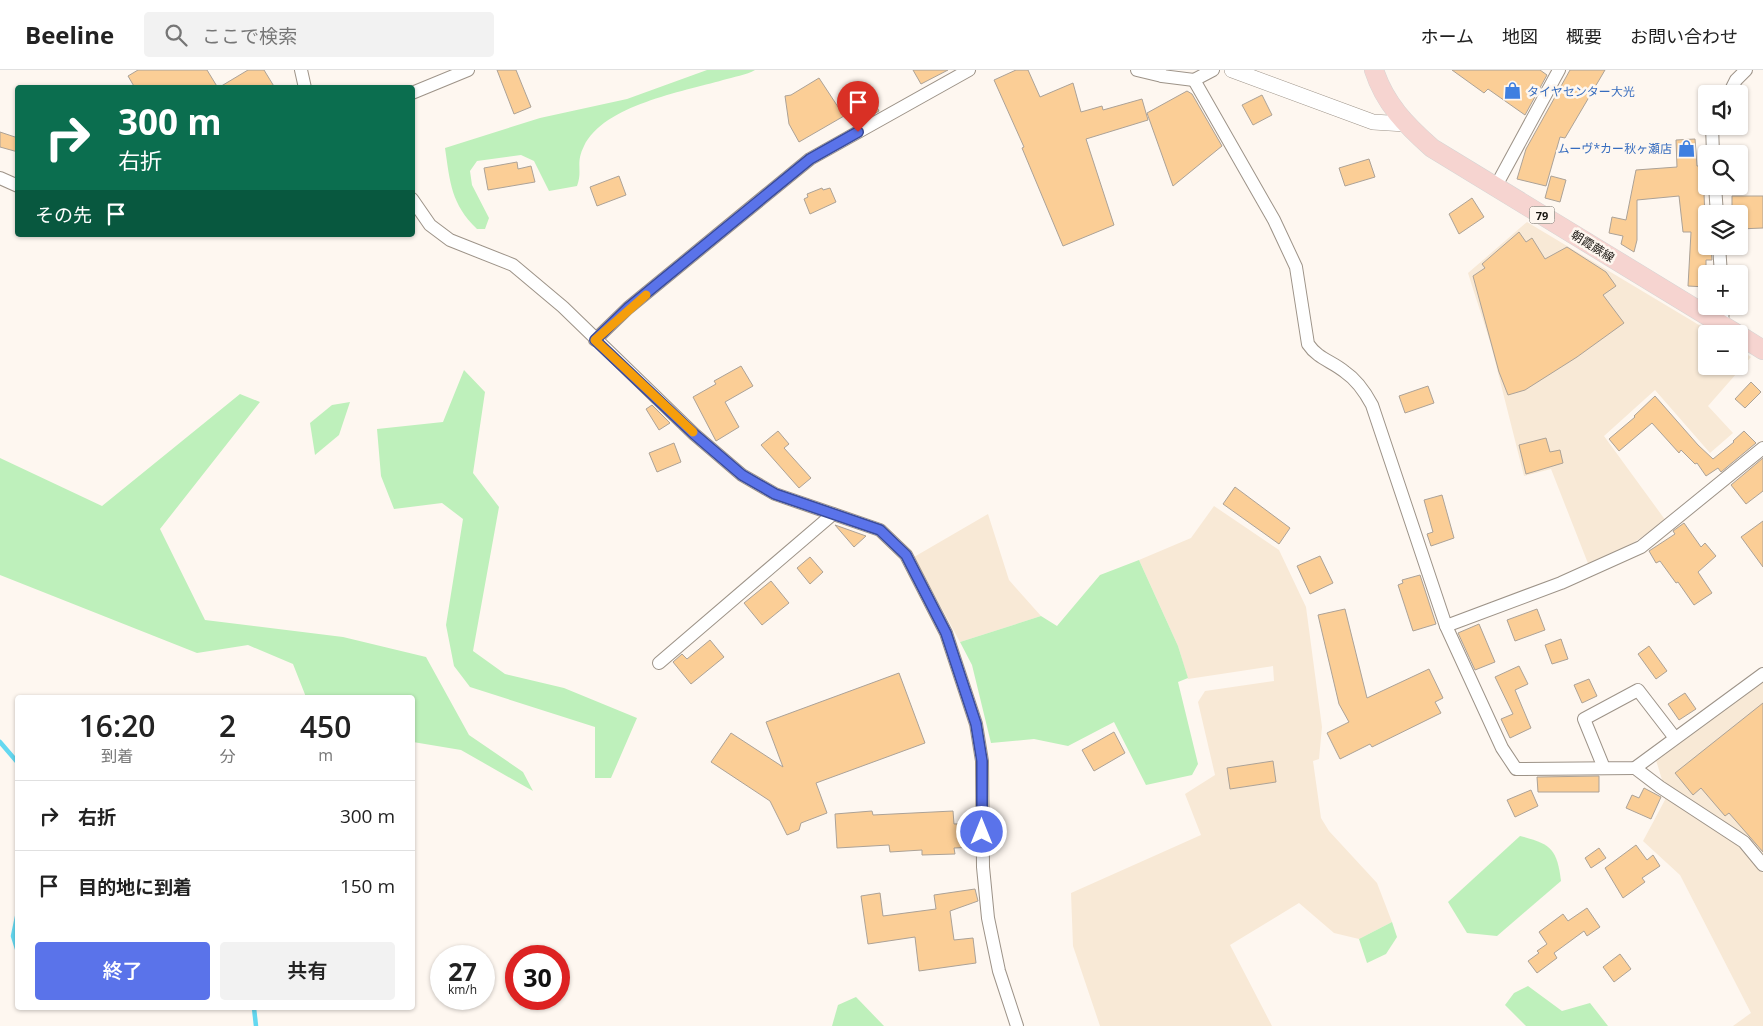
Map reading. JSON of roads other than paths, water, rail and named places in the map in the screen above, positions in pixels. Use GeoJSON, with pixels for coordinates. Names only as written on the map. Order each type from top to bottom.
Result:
{"type":"FeatureCollection","features":[{"type":"Feature","properties":{"kind":"main road","name":"朝霞蕨線"},"geometry":{"type":"LineString","coordinates":[[1374,70],[1382,91],[1405,124],[1432,148],[1730,325]]}},
{"type":"Feature","properties":{"kind":"main road","name":"朝霞蕨線"},"geometry":{"type":"LineString","coordinates":[[1748,339],[1763,350]]}},
{"type":"Feature","properties":{"kind":"street"},"geometry":{"type":"LineString","coordinates":[[301,70],[304,85]]}},
{"type":"Feature","properties":{"kind":"street"},"geometry":{"type":"LineString","coordinates":[[415,92],[468,70]]}},
{"type":"Feature","properties":{"kind":"street"},"geometry":{"type":"LineString","coordinates":[[595,340],[628,308],[810,159],[969,70]]}},
{"type":"Feature","properties":{"kind":"street"},"geometry":{"type":"LineString","coordinates":[[1137,70],[1194,80],[1213,70]]}},
{"type":"Feature","properties":{"kind":"street"},"geometry":{"type":"LineString","coordinates":[[1232,70],[1373,122],[1405,124]]}},
{"type":"Feature","properties":{"kind":"street"},"geometry":{"type":"LineString","coordinates":[[1496,186],[1559,70]]}},
{"type":"Feature","properties":{"kind":"street"},"geometry":{"type":"LineString","coordinates":[[1734,85],[1746,70]]}},
{"type":"Feature","properties":{"kind":"street"},"geometry":{"type":"LineString","coordinates":[[1194,80],[1274,220],[1296,266],[1308,344],[1315,354],[1345,372],[1362,387],[1372,405],[1446,626],[1502,748],[1516,769],[1635,768],[1763,674]]}},
{"type":"Feature","properties":{"kind":"street"},"geometry":{"type":"LineString","coordinates":[[0,178],[15,185]]}},
{"type":"Feature","properties":{"kind":"street"},"geometry":{"type":"LineString","coordinates":[[415,203],[430,225],[450,240],[513,265],[563,308],[694,434],[742,475],[775,494],[880,530],[906,555],[946,633],[976,724],[982,761],[983,867],[988,918],[999,971],[1017,1026]]}},
{"type":"Feature","properties":{"kind":"street"},"geometry":{"type":"LineString","coordinates":[[1446,626],[1561,584],[1641,546],[1763,448]]}},
{"type":"Feature","properties":{"kind":"street"},"geometry":{"type":"LineString","coordinates":[[659,662],[833,514]]}},
{"type":"Feature","properties":{"kind":"street"},"geometry":{"type":"LineString","coordinates":[[1604,768],[1584,719],[1638,690],[1675,738]]}},
{"type":"Feature","properties":{"kind":"street"},"geometry":{"type":"LineString","coordinates":[[1635,768],[1660,787],[1744,842],[1763,865]]}},
{"type":"Feature","properties":{"kind":"waterway"},"geometry":{"type":"LineString","coordinates":[[0,742],[15,760]]}},
{"type":"Feature","properties":{"kind":"waterway"},"geometry":{"type":"LineString","coordinates":[[15,926],[13,936],[15,942]]}},
{"type":"Feature","properties":{"kind":"waterway"},"geometry":{"type":"LineString","coordinates":[[254,1010],[256,1026]]}},
{"type":"Feature","properties":{"kind":"place","name":"タイヤセンター大光"},"geometry":{"type":"Point","coordinates":[1513,91]}},
{"type":"Feature","properties":{"kind":"place","name":"ムーヴ*カー秋ヶ瀬店"},"geometry":{"type":"Point","coordinates":[1686,148]}}]}
